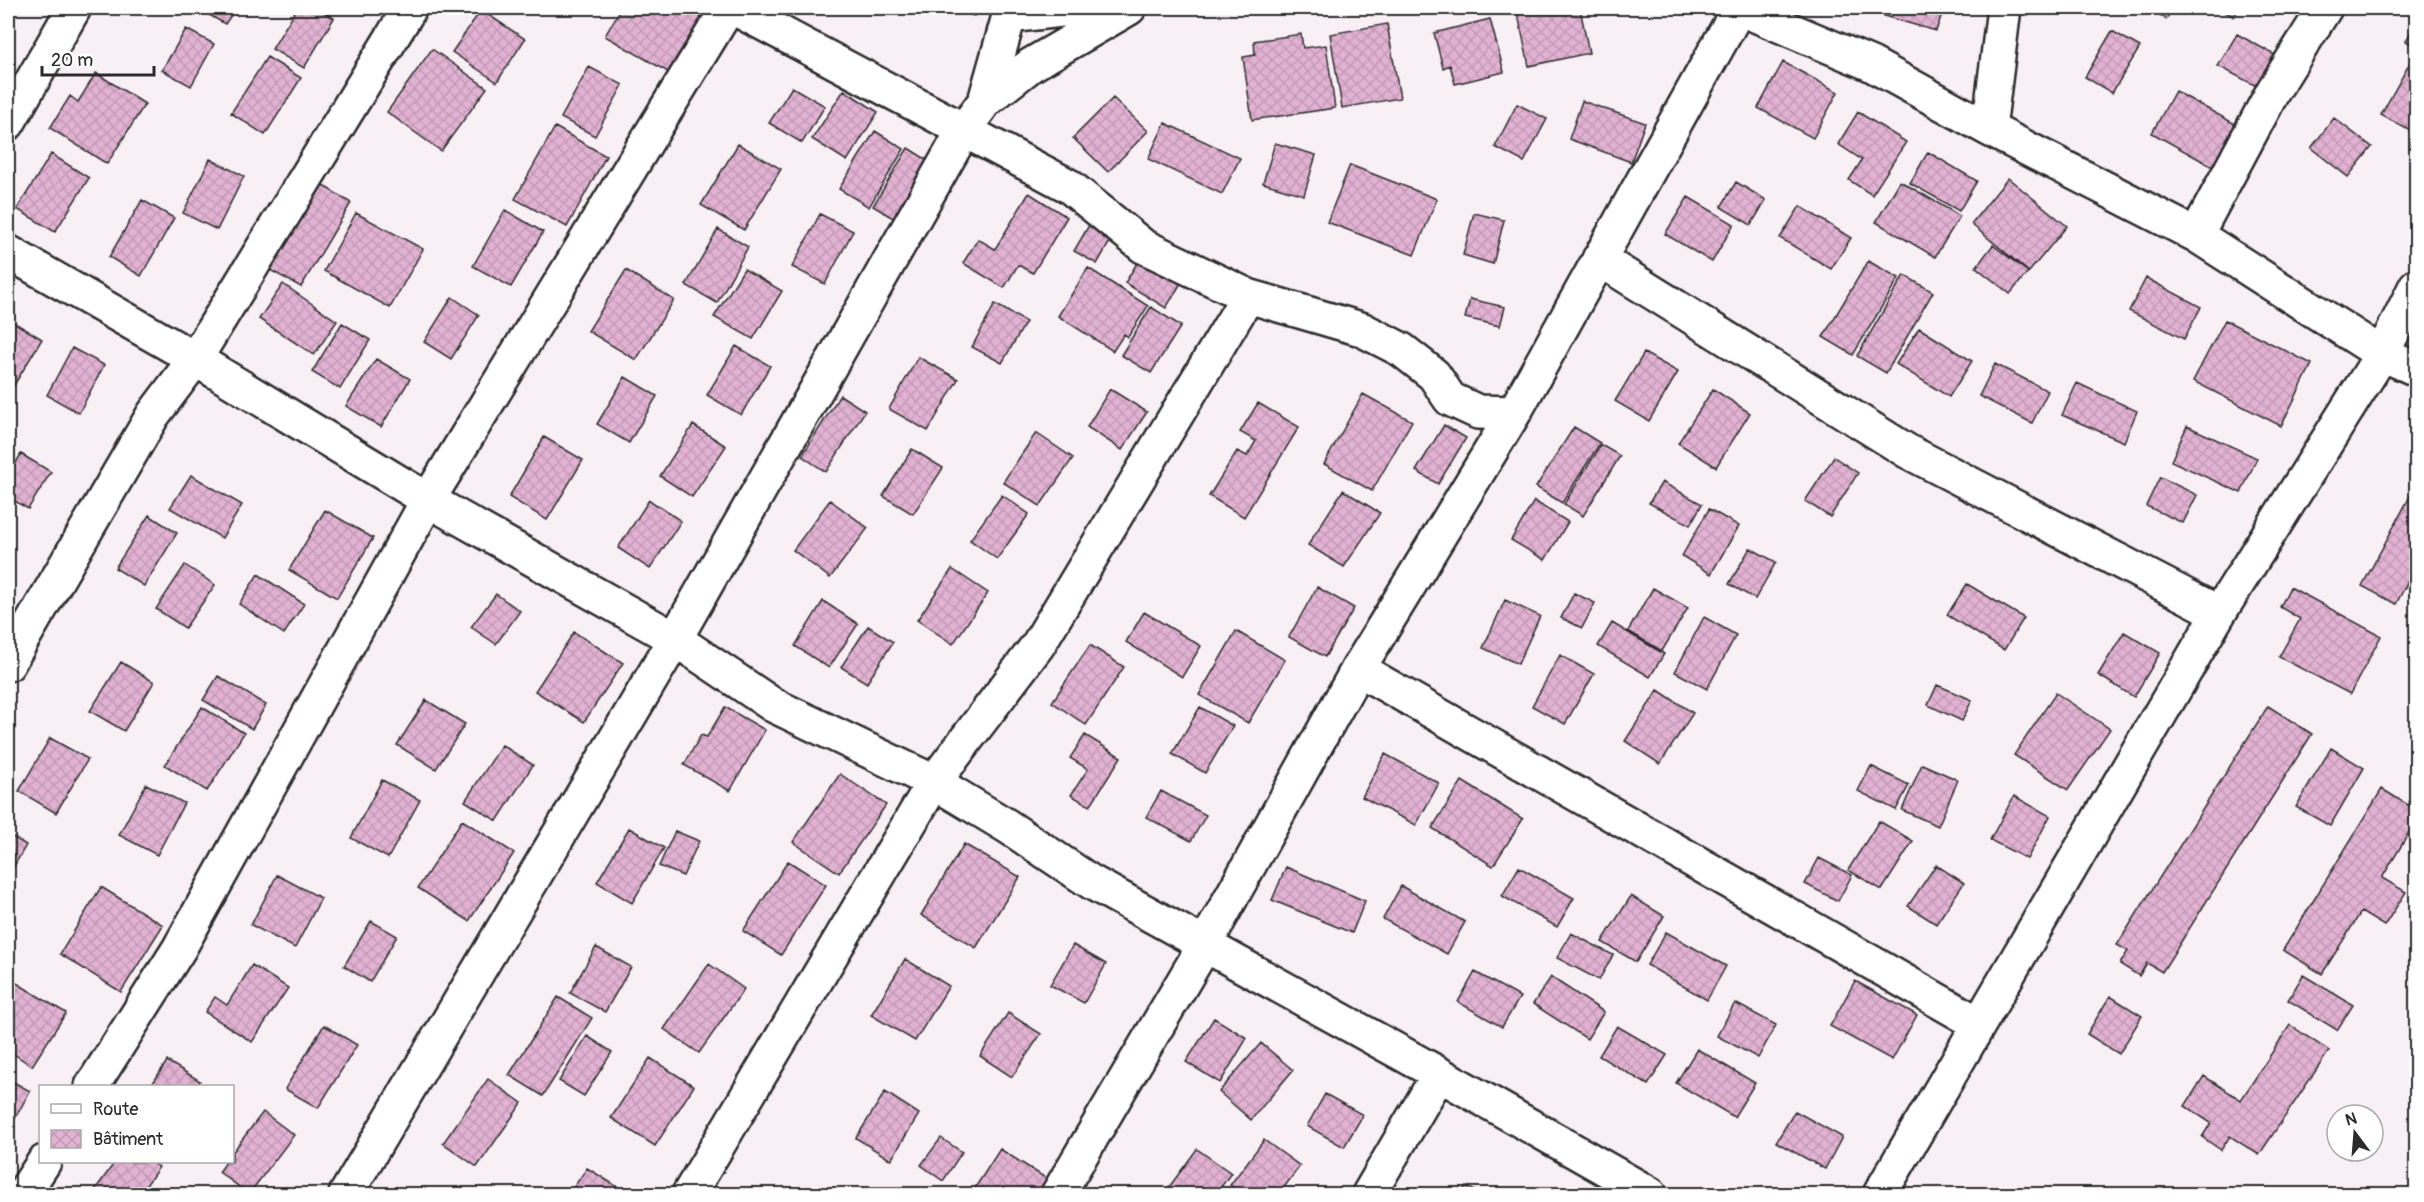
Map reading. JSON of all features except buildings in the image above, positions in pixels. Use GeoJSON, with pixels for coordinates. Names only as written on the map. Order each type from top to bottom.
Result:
{"type":"FeatureCollection","features":[{"type":"Feature","properties":{"kind":"street"},"geometry":{"type":"LineString","coordinates":[[8,123],[74,8]]}},
{"type":"Feature","properties":{"kind":"street"},"geometry":{"type":"LineString","coordinates":[[8,664],[153,415],[195,359],[410,8]]}},
{"type":"Feature","properties":{"kind":"street"},"geometry":{"type":"LineString","coordinates":[[93,1085],[179,949],[428,500],[728,8]]}},
{"type":"Feature","properties":{"kind":"street"},"geometry":{"type":"LineString","coordinates":[[734,8],[1069,186],[1143,246],[1248,296],[1360,329],[1402,350],[1434,375],[1450,399],[1478,412],[1514,414]]}},
{"type":"Feature","properties":{"kind":"street"},"geometry":{"type":"LineString","coordinates":[[985,101],[1009,12],[1079,8]]}},
{"type":"Feature","properties":{"kind":"street"},"geometry":{"type":"LineString","coordinates":[[346,1194],[675,639],[964,130],[985,101],[1031,65],[1129,8]]}},
{"type":"Feature","properties":{"kind":"street"},"geometry":{"type":"LineString","coordinates":[[1058,1194],[1206,943],[1358,669],[1514,414],[1739,8],[1871,64],[1989,129],[2196,235],[2382,354],[2416,369]]}},
{"type":"Feature","properties":{"kind":"street"},"geometry":{"type":"LineString","coordinates":[[1989,129],[2004,8]]}},
{"type":"Feature","properties":{"kind":"street"},"geometry":{"type":"LineString","coordinates":[[2196,235],[2273,91],[2325,8]]}},
{"type":"Feature","properties":{"kind":"street"},"geometry":{"type":"LineString","coordinates":[[8,252],[195,359],[428,500],[675,639],[773,705],[934,782],[1007,826],[1090,882],[1206,943],[1650,1194]]}},
{"type":"Feature","properties":{"kind":"street"},"geometry":{"type":"LineString","coordinates":[[1599,259],[1907,451],[2219,613]]}},
{"type":"Feature","properties":{"kind":"street"},"geometry":{"type":"LineString","coordinates":[[1880,1194],[2219,613],[2382,354],[2416,286]]}},
{"type":"Feature","properties":{"kind":"street"},"geometry":{"type":"LineString","coordinates":[[689,1194],[934,782],[1038,645],[1248,296]]}},
{"type":"Feature","properties":{"kind":"street"},"geometry":{"type":"LineString","coordinates":[[1358,669],[1979,1024]]}},
{"type":"Feature","properties":{"kind":"street"},"geometry":{"type":"LineString","coordinates":[[1369,1194],[1439,1074]]}},
{"type":"Feature","properties":{"kind":"street"},"geometry":{"type":"LineString","coordinates":[[23,1194],[43,1163]]}}]}
